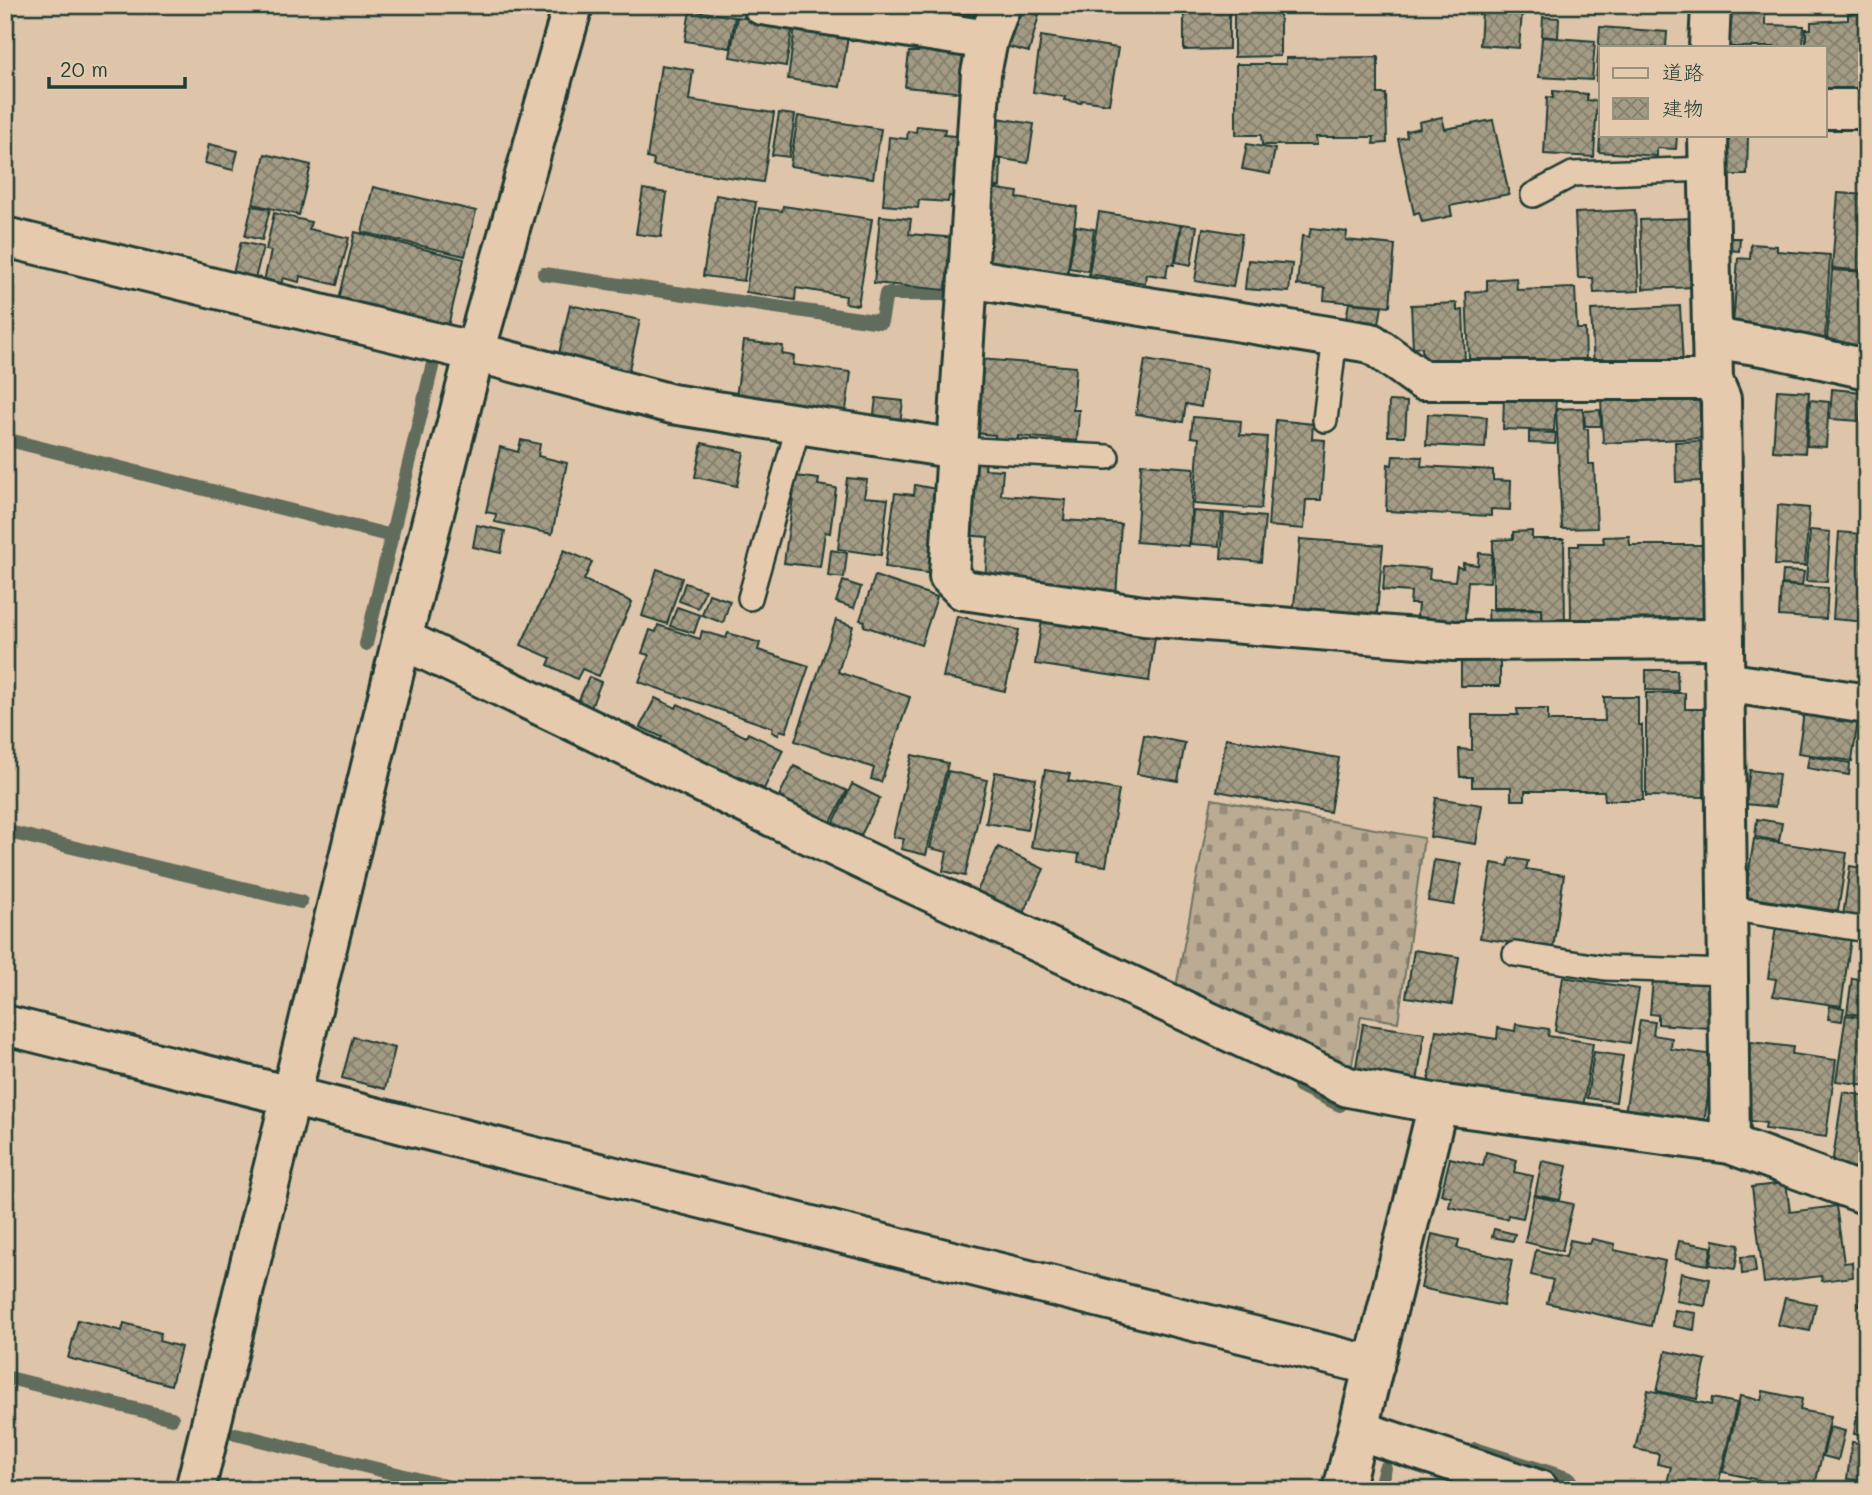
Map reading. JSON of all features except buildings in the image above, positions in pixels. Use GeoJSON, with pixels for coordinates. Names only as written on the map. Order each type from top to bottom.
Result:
{"type":"FeatureCollection","features":[{"type":"Feature","properties":{"kind":"street"},"geometry":{"type":"LineString","coordinates":[[195,1490],[402,639],[475,352],[573,5]]}},
{"type":"Feature","properties":{"kind":"street"},"geometry":{"type":"LineString","coordinates":[[762,5],[994,23],[981,73],[949,576],[963,590],[1144,616],[1454,641],[1724,639]]}},
{"type":"Feature","properties":{"kind":"street"},"geometry":{"type":"LineString","coordinates":[[1709,46],[1711,5]]}},
{"type":"Feature","properties":{"kind":"street"},"geometry":{"type":"LineString","coordinates":[[1826,109],[1867,109]]}},
{"type":"Feature","properties":{"kind":"street"},"geometry":{"type":"LineString","coordinates":[[1708,152],[1713,380],[1721,398],[1730,1144]]}},
{"type":"Feature","properties":{"kind":"street"},"geometry":{"type":"LineString","coordinates":[[5,237],[475,352],[672,404],[957,449]]}},
{"type":"Feature","properties":{"kind":"street"},"geometry":{"type":"LineString","coordinates":[[968,278],[1371,343],[1422,380],[1713,380]]}},
{"type":"Feature","properties":{"kind":"street"},"geometry":{"type":"LineString","coordinates":[[1712,338],[1768,347],[1867,369]]}},
{"type":"Feature","properties":{"kind":"street"},"geometry":{"type":"LineString","coordinates":[[402,639],[883,870],[1348,1087],[1438,1104],[1730,1144],[1867,1195]]}},
{"type":"Feature","properties":{"kind":"street"},"geometry":{"type":"LineString","coordinates":[[1725,682],[1867,704]]}},
{"type":"Feature","properties":{"kind":"street"},"geometry":{"type":"LineString","coordinates":[[5,1025],[1374,1366]]}},
{"type":"Feature","properties":{"kind":"street"},"geometry":{"type":"LineString","coordinates":[[1343,1490],[1438,1104]]}},
{"type":"Feature","properties":{"kind":"street"},"geometry":{"type":"LineString","coordinates":[[1358,1430],[1539,1490]]}},
{"type":"Feature","properties":{"kind":"lane"},"geometry":{"type":"LineString","coordinates":[[1533,195],[1573,174],[1708,152]]}},
{"type":"Feature","properties":{"kind":"lane"},"geometry":{"type":"LineString","coordinates":[[1325,420],[1335,337]]}},
{"type":"Feature","properties":{"kind":"lane"},"geometry":{"type":"LineString","coordinates":[[750,598],[799,424]]}},
{"type":"Feature","properties":{"kind":"lane"},"geometry":{"type":"LineString","coordinates":[[957,449],[1107,457]]}},
{"type":"Feature","properties":{"kind":"lane"},"geometry":{"type":"LineString","coordinates":[[1728,908],[1867,930]]}},
{"type":"Feature","properties":{"kind":"lane"},"geometry":{"type":"LineString","coordinates":[[1515,954],[1605,968],[1728,972]]}},
{"type":"Feature","properties":{"kind":"green space"},"geometry":{"type":"Polygon","coordinates":[[[1212,799],[1424,838],[1398,1022],[1361,1016],[1350,1075],[1175,992],[1212,799]]]}},
{"type":"Feature","properties":{"kind":"waterway"},"geometry":{"type":"LineString","coordinates":[[496,5],[515,10]]}},
{"type":"Feature","properties":{"kind":"waterway"},"geometry":{"type":"LineString","coordinates":[[544,274],[881,322],[886,294],[958,294]]}},
{"type":"Feature","properties":{"kind":"waterway"},"geometry":{"type":"LineString","coordinates":[[366,644],[432,367]]}},
{"type":"Feature","properties":{"kind":"waterway"},"geometry":{"type":"LineString","coordinates":[[5,439],[392,536]]}},
{"type":"Feature","properties":{"kind":"waterway"},"geometry":{"type":"LineString","coordinates":[[5,831],[301,902]]}},
{"type":"Feature","properties":{"kind":"waterway"},"geometry":{"type":"LineString","coordinates":[[1300,1086],[1340,1105]]}},
{"type":"Feature","properties":{"kind":"waterway"},"geometry":{"type":"LineString","coordinates":[[5,1377],[172,1418]]}},
{"type":"Feature","properties":{"kind":"waterway"},"geometry":{"type":"LineString","coordinates":[[236,1434],[461,1490]]}},
{"type":"Feature","properties":{"kind":"waterway"},"geometry":{"type":"LineString","coordinates":[[1475,1449],[1570,1479]]}},
{"type":"Feature","properties":{"kind":"waterway"},"geometry":{"type":"LineString","coordinates":[[1379,1490],[1385,1468]]}}]}
